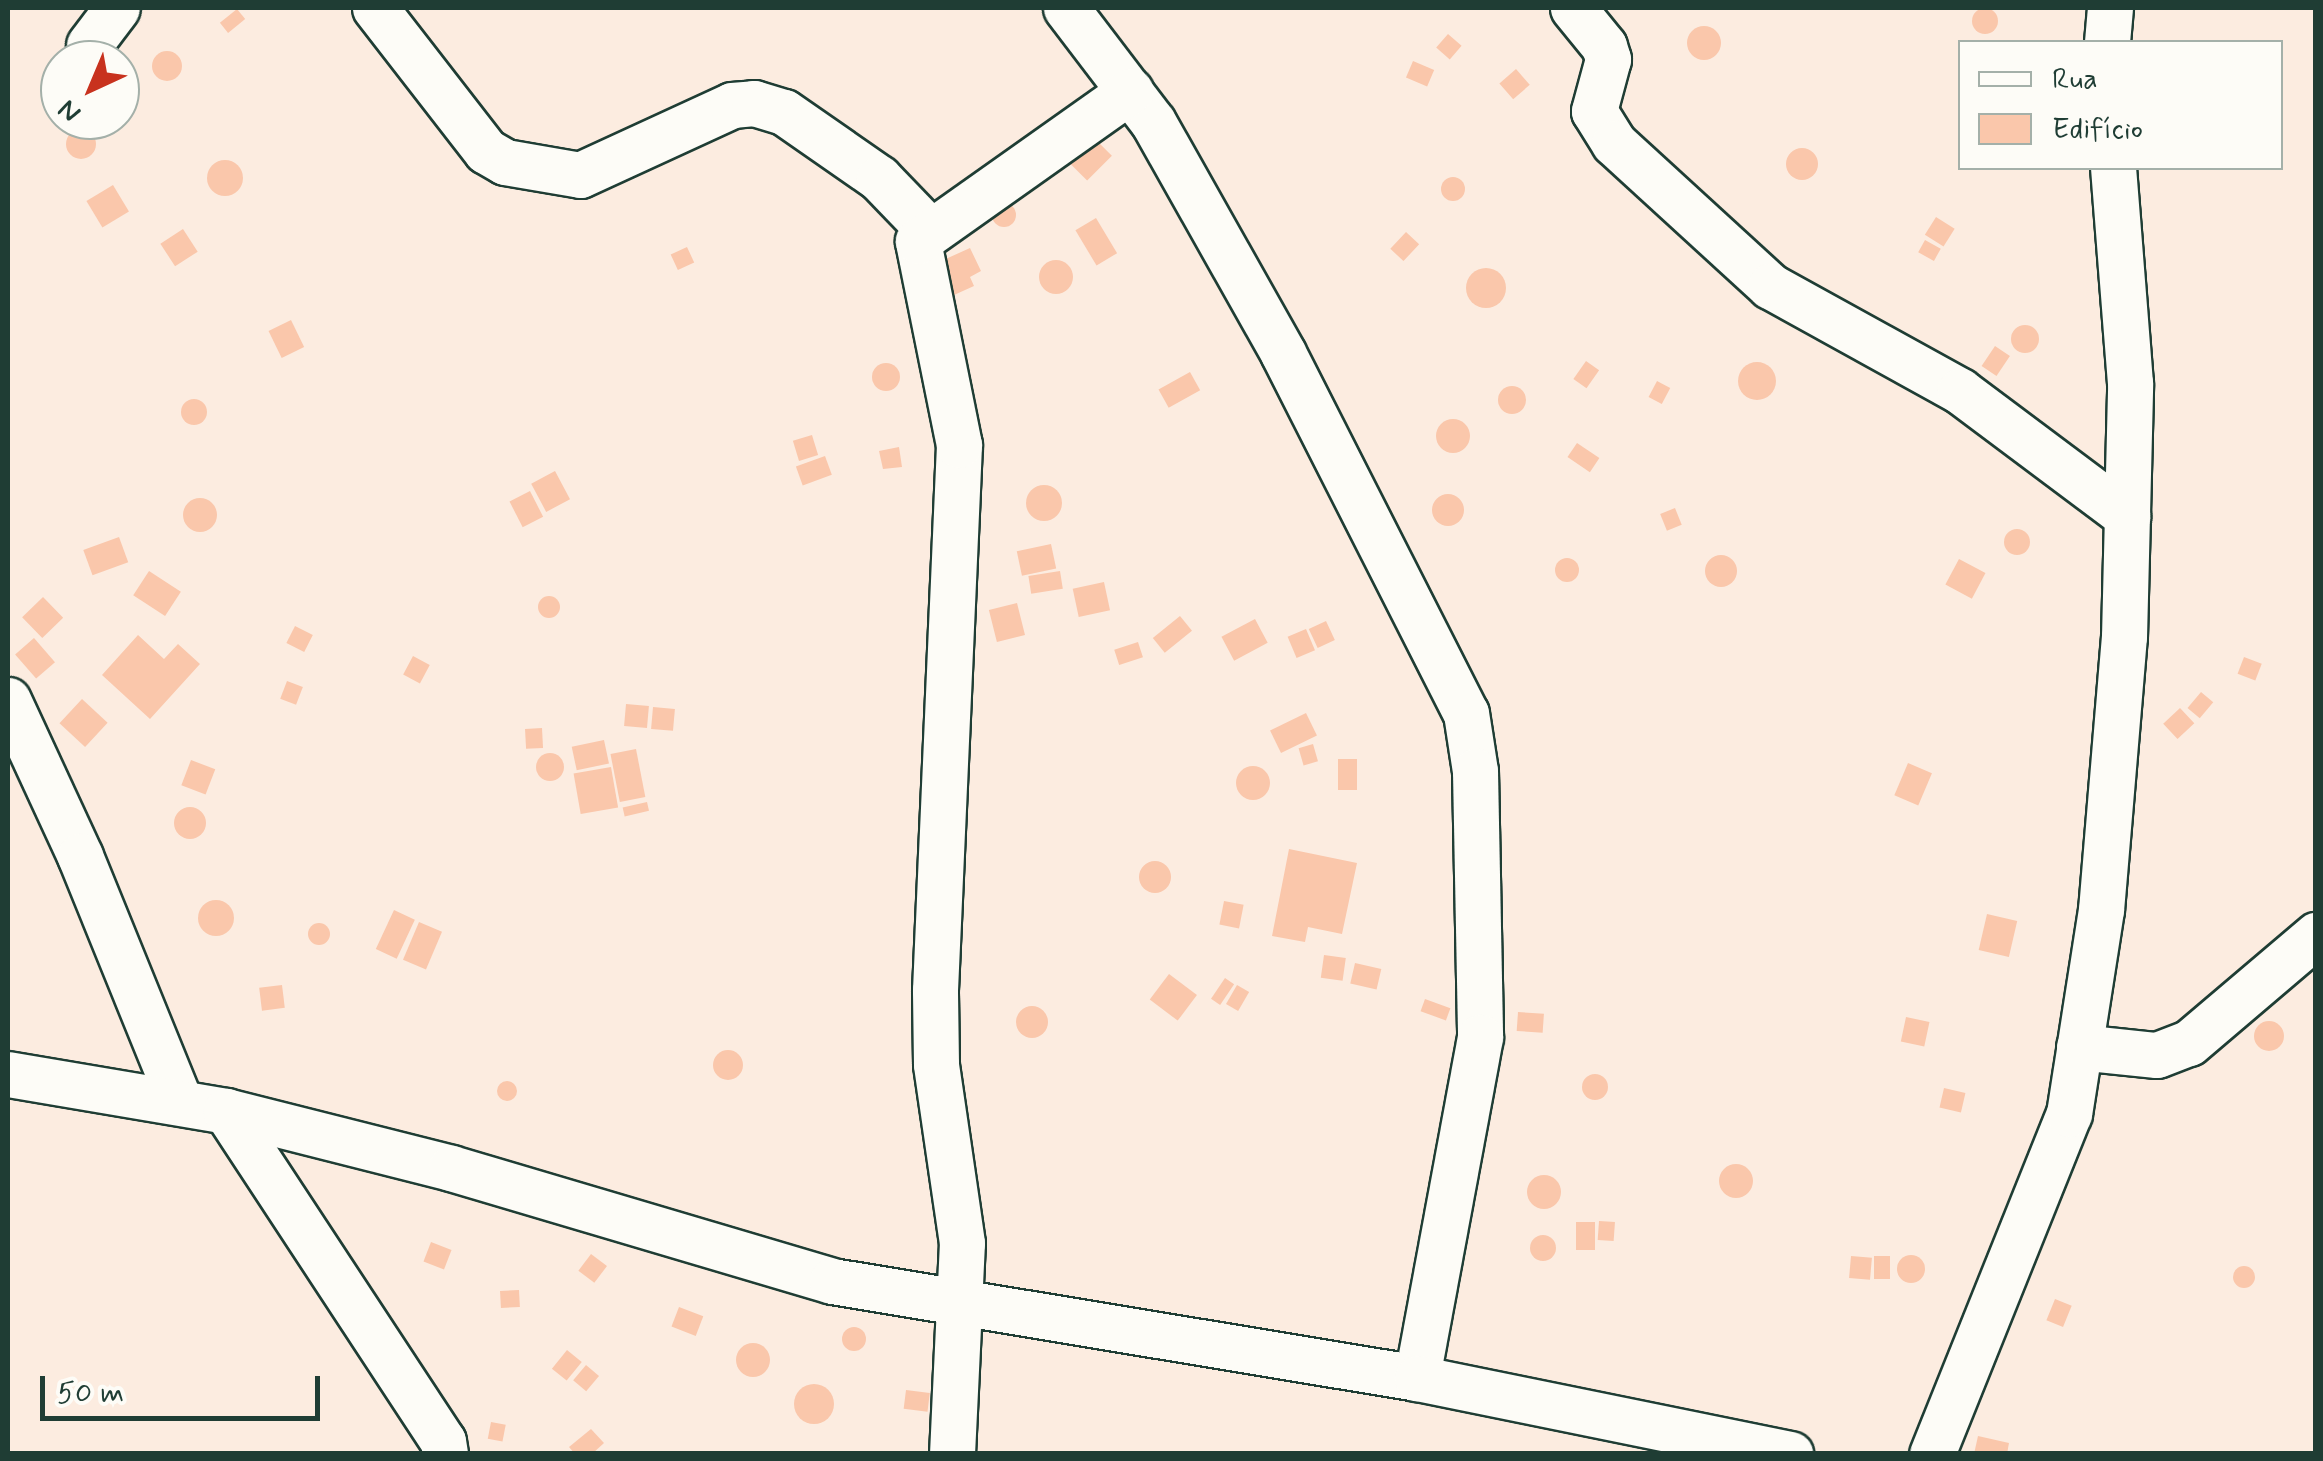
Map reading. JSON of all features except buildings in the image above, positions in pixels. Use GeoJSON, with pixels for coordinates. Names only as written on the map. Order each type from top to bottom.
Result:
{"type":"FeatureCollection","features":[{"type":"Feature","properties":{"kind":"street"},"geometry":{"type":"LineString","coordinates":[[93,40],[118,8]]}},
{"type":"Feature","properties":{"kind":"street"},"geometry":{"type":"LineString","coordinates":[[374,8],[486,152],[505,162],[580,174],[732,106],[754,102],[784,112],[879,178],[928,228]]}},
{"type":"Feature","properties":{"kind":"street"},"geometry":{"type":"LineString","coordinates":[[1066,8],[1130,90],[1283,353],[1466,713],[1475,771],[1480,1037],[1417,1378]]}},
{"type":"Feature","properties":{"kind":"street"},"geometry":{"type":"LineString","coordinates":[[1573,8],[1604,46],[1608,59],[1594,111],[1614,142],[1770,286],[1960,391],[2127,516]]}},
{"type":"Feature","properties":{"kind":"street"},"geometry":{"type":"LineString","coordinates":[[2107,40],[2110,8]]}},
{"type":"Feature","properties":{"kind":"street"},"geometry":{"type":"LineString","coordinates":[[952,1454],[964,1306],[962,1243],[936,1064],[935,990],[959,445],[918,241],[928,228],[1130,90]]}},
{"type":"Feature","properties":{"kind":"street"},"geometry":{"type":"LineString","coordinates":[[1932,1454],[2068,1114],[2101,910],[2127,516],[2130,382],[2113,170]]}},
{"type":"Feature","properties":{"kind":"street"},"geometry":{"type":"LineString","coordinates":[[8,700],[80,856],[179,1100]]}},
{"type":"Feature","properties":{"kind":"street"},"geometry":{"type":"LineString","coordinates":[[2079,1047],[2157,1054],[2189,1043],[2316,935]]}},
{"type":"Feature","properties":{"kind":"street"},"geometry":{"type":"LineString","coordinates":[[8,1074],[179,1100],[450,1168],[832,1282],[1417,1378],[1790,1454]]}},
{"type":"Feature","properties":{"kind":"street"},"geometry":{"type":"LineString","coordinates":[[226,1112],[443,1442],[445,1454]]}}]}
